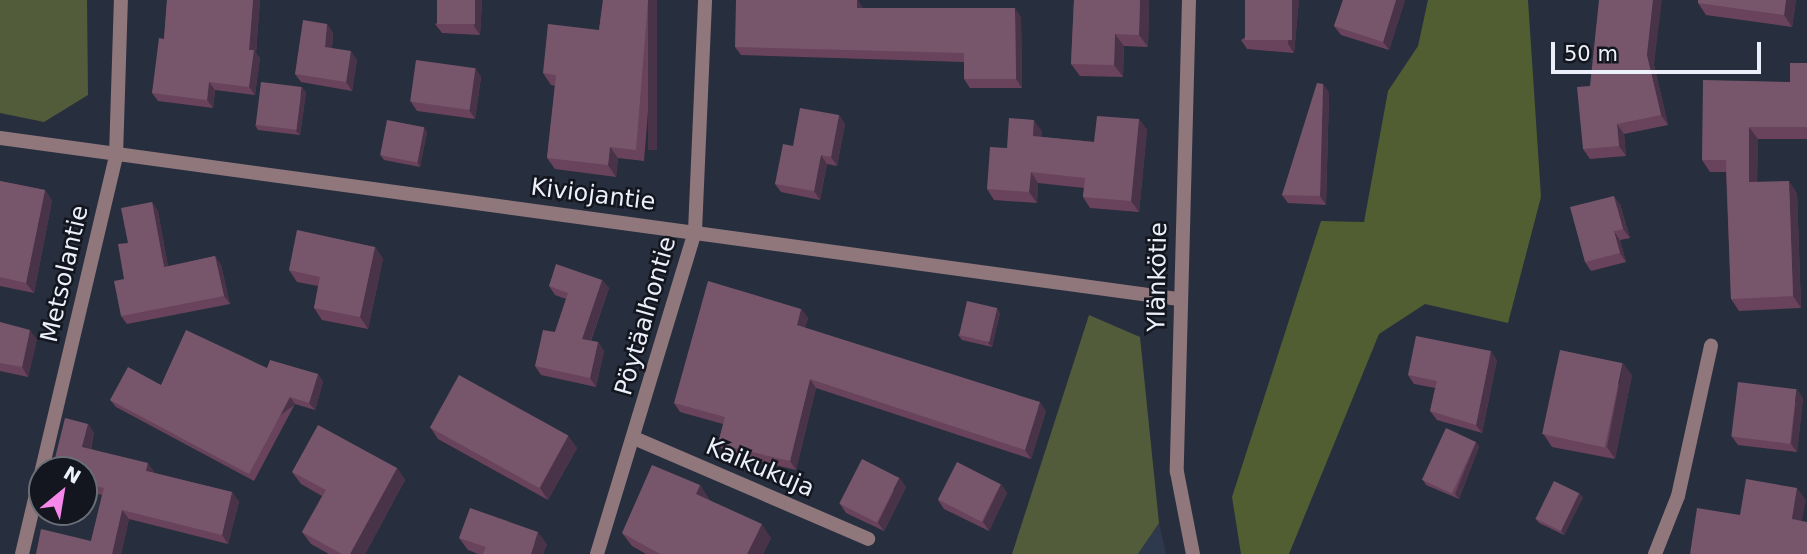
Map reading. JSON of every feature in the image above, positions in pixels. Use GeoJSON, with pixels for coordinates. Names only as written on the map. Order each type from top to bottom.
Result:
{"type":"FeatureCollection","features":[{"type":"Feature","properties":{"kind":"street","name":"Metsolantie"},"geometry":{"type":"LineString","coordinates":[[22,554],[116,156],[121,0]]}},
{"type":"Feature","properties":{"kind":"street","name":"Pöytäalhontie"},"geometry":{"type":"LineString","coordinates":[[597,554],[695,231],[705,0]]}},
{"type":"Feature","properties":{"kind":"street","name":"Ylänkötie"},"geometry":{"type":"LineString","coordinates":[[1189,0],[1179,299],[1177,472],[1193,554]]}},
{"type":"Feature","properties":{"kind":"street","name":"Kiviojantie"},"geometry":{"type":"LineString","coordinates":[[0,138],[116,156],[695,231],[1179,299]]}},
{"type":"Feature","properties":{"kind":"street"},"geometry":{"type":"LineString","coordinates":[[1655,554],[1678,496],[1711,346]]}},
{"type":"Feature","properties":{"kind":"street","name":"Kaikukuja"},"geometry":{"type":"LineString","coordinates":[[634,438],[868,539]]}},
{"type":"Feature","properties":{"kind":"shaded area"},"geometry":{"type":"Polygon","coordinates":[[[1159,523],[1166,554],[1138,554],[1159,523]]]}},
{"type":"Feature","properties":{"kind":"green space"},"geometry":{"type":"Polygon","coordinates":[[[0,0],[87,0],[88,95],[44,122],[0,113],[0,0]]]}},
{"type":"Feature","properties":{"kind":"green space"},"geometry":{"type":"Polygon","coordinates":[[[1428,0],[1528,0],[1541,197],[1508,323],[1425,304],[1379,334],[1289,554],[1241,554],[1232,497],[1321,221],[1364,222],[1388,91],[1418,46],[1428,0]]]}},
{"type":"Feature","properties":{"kind":"green space"},"geometry":{"type":"Polygon","coordinates":[[[1089,315],[1140,337],[1159,523],[1138,554],[1012,554],[1089,315]]]}},
{"type":"Feature","properties":{"kind":"building"},"geometry":{"type":"Polygon","coordinates":[[[167,0],[253,0],[249,50],[254,50],[249,87],[209,82],[207,100],[152,93],[159,38],[164,39],[167,0]]]}},
{"type":"Feature","properties":{"kind":"building"},"geometry":{"type":"Polygon","coordinates":[[[437,0],[475,0],[475,24],[437,24],[437,0]]]}},
{"type":"Feature","properties":{"kind":"building"},"geometry":{"type":"Polygon","coordinates":[[[603,0],[648,0],[636,150],[610,147],[608,165],[547,158],[556,75],[543,73],[548,24],[599,30],[603,0]]]}},
{"type":"Feature","properties":{"kind":"building"},"geometry":{"type":"Polygon","coordinates":[[[736,0],[857,0],[857,8],[1015,8],[1016,79],[964,79],[964,53],[735,47],[736,0]]]}},
{"type":"Feature","properties":{"kind":"building"},"geometry":{"type":"Polygon","coordinates":[[[1074,0],[1140,0],[1139,35],[1115,34],[1114,65],[1071,64],[1074,0]]]}},
{"type":"Feature","properties":{"kind":"building"},"geometry":{"type":"Polygon","coordinates":[[[1245,0],[1292,0],[1292,40],[1245,40],[1245,0]]]}},
{"type":"Feature","properties":{"kind":"building"},"geometry":{"type":"Polygon","coordinates":[[[1343,0],[1396,0],[1383,42],[1334,26],[1343,0]]]}},
{"type":"Feature","properties":{"kind":"building"},"geometry":{"type":"Polygon","coordinates":[[[1599,0],[1653,0],[1647,55],[1661,115],[1617,124],[1619,146],[1583,149],[1577,87],[1590,86],[1599,0]]]}},
{"type":"Feature","properties":{"kind":"building"},"geometry":{"type":"Polygon","coordinates":[[[1698,0],[1786,0],[1784,15],[1698,3],[1698,0]]]}},
{"type":"Feature","properties":{"kind":"building"},"geometry":{"type":"Polygon","coordinates":[[[303,20],[327,24],[325,47],[351,51],[346,82],[295,74],[303,20]]]}},
{"type":"Feature","properties":{"kind":"building"},"geometry":{"type":"Polygon","coordinates":[[[416,60],[475,68],[470,110],[410,102],[416,60]]]}},
{"type":"Feature","properties":{"kind":"building"},"geometry":{"type":"Polygon","coordinates":[[[1790,63],[1807,63],[1807,127],[1749,127],[1749,182],[1789,181],[1793,296],[1731,299],[1726,160],[1702,160],[1703,80],[1790,82],[1790,63]]]}},
{"type":"Feature","properties":{"kind":"building"},"geometry":{"type":"Polygon","coordinates":[[[261,82],[302,87],[296,130],[256,125],[261,82]]]}},
{"type":"Feature","properties":{"kind":"building"},"geometry":{"type":"Polygon","coordinates":[[[1317,83],[1323,84],[1320,196],[1282,195],[1317,83]]]}},
{"type":"Feature","properties":{"kind":"building"},"geometry":{"type":"Polygon","coordinates":[[[800,108],[839,115],[831,157],[821,155],[814,191],[775,184],[783,144],[793,146],[800,108]]]}},
{"type":"Feature","properties":{"kind":"building"},"geometry":{"type":"Polygon","coordinates":[[[1097,116],[1139,119],[1131,201],[1083,197],[1085,178],[1031,172],[1029,192],[987,189],[990,147],[1007,148],[1009,118],[1034,120],[1033,136],[1094,142],[1097,116]]]}},
{"type":"Feature","properties":{"kind":"building"},"geometry":{"type":"Polygon","coordinates":[[[387,120],[424,127],[417,163],[380,155],[387,120]]]}},
{"type":"Feature","properties":{"kind":"building"},"geometry":{"type":"Polygon","coordinates":[[[0,181],[45,190],[26,283],[0,277],[0,181]]]}},
{"type":"Feature","properties":{"kind":"building"},"geometry":{"type":"Polygon","coordinates":[[[1614,196],[1623,229],[1614,231],[1620,253],[1585,262],[1570,207],[1614,196]]]}},
{"type":"Feature","properties":{"kind":"building"},"geometry":{"type":"Polygon","coordinates":[[[152,202],[164,267],[215,256],[224,296],[121,316],[114,281],[124,279],[118,244],[128,243],[121,208],[152,202]]]}},
{"type":"Feature","properties":{"kind":"building"},"geometry":{"type":"Polygon","coordinates":[[[297,230],[375,247],[360,317],[314,308],[320,277],[289,270],[297,230]]]}},
{"type":"Feature","properties":{"kind":"building"},"geometry":{"type":"Polygon","coordinates":[[[556,264],[602,280],[582,339],[598,342],[590,378],[535,366],[543,330],[555,332],[568,293],[549,286],[556,264]]]}},
{"type":"Feature","properties":{"kind":"building"},"geometry":{"type":"Polygon","coordinates":[[[708,281],[801,309],[797,325],[1040,402],[1025,450],[810,379],[790,461],[718,444],[725,417],[674,403],[708,281]]]}},
{"type":"Feature","properties":{"kind":"building"},"geometry":{"type":"Polygon","coordinates":[[[967,301],[997,308],[989,342],[959,335],[967,301]]]}},
{"type":"Feature","properties":{"kind":"building"},"geometry":{"type":"Polygon","coordinates":[[[0,322],[30,330],[22,367],[0,363],[0,322]]]}},
{"type":"Feature","properties":{"kind":"building"},"geometry":{"type":"Polygon","coordinates":[[[186,330],[267,368],[270,360],[318,374],[309,403],[290,397],[249,474],[110,400],[128,367],[161,385],[186,330]]]}},
{"type":"Feature","properties":{"kind":"building"},"geometry":{"type":"Polygon","coordinates":[[[1416,336],[1491,351],[1476,425],[1430,411],[1437,381],[1408,375],[1416,336]]]}},
{"type":"Feature","properties":{"kind":"building"},"geometry":{"type":"Polygon","coordinates":[[[1560,350],[1623,363],[1605,447],[1542,434],[1560,350]]]}},
{"type":"Feature","properties":{"kind":"building"},"geometry":{"type":"Polygon","coordinates":[[[459,375],[568,436],[539,488],[430,427],[459,375]]]}},
{"type":"Feature","properties":{"kind":"building"},"geometry":{"type":"Polygon","coordinates":[[[1738,382],[1797,389],[1790,444],[1731,437],[1738,382]]]}},
{"type":"Feature","properties":{"kind":"building"},"geometry":{"type":"Polygon","coordinates":[[[65,418],[88,424],[82,447],[148,463],[146,471],[232,492],[222,535],[122,510],[112,554],[36,554],[41,529],[91,541],[95,526],[98,526],[98,512],[104,488],[98,486],[98,456],[56,456],[65,418]]]}},
{"type":"Feature","properties":{"kind":"building"},"geometry":{"type":"Polygon","coordinates":[[[318,425],[397,468],[350,554],[342,554],[302,532],[326,490],[292,472],[318,425]]]}},
{"type":"Feature","properties":{"kind":"building"},"geometry":{"type":"Polygon","coordinates":[[[1446,428],[1476,442],[1452,494],[1422,480],[1446,428]]]}},
{"type":"Feature","properties":{"kind":"building"},"geometry":{"type":"Polygon","coordinates":[[[862,459],[899,478],[877,523],[839,504],[862,459]]]}},
{"type":"Feature","properties":{"kind":"building"},"geometry":{"type":"Polygon","coordinates":[[[957,462],[1001,484],[982,522],[938,499],[957,462]]]}},
{"type":"Feature","properties":{"kind":"building"},"geometry":{"type":"Polygon","coordinates":[[[652,465],[700,485],[696,494],[762,524],[747,554],[660,554],[622,533],[652,465]]]}},
{"type":"Feature","properties":{"kind":"building"},"geometry":{"type":"Polygon","coordinates":[[[1746,479],[1797,488],[1792,519],[1807,522],[1807,554],[1690,554],[1697,508],[1740,515],[1746,479]]]}},
{"type":"Feature","properties":{"kind":"building"},"geometry":{"type":"Polygon","coordinates":[[[1554,481],[1579,493],[1561,531],[1536,519],[1554,481]]]}},
{"type":"Feature","properties":{"kind":"building"},"geometry":{"type":"Polygon","coordinates":[[[470,508],[538,532],[531,554],[483,554],[486,547],[459,538],[470,508]]]}}]}
